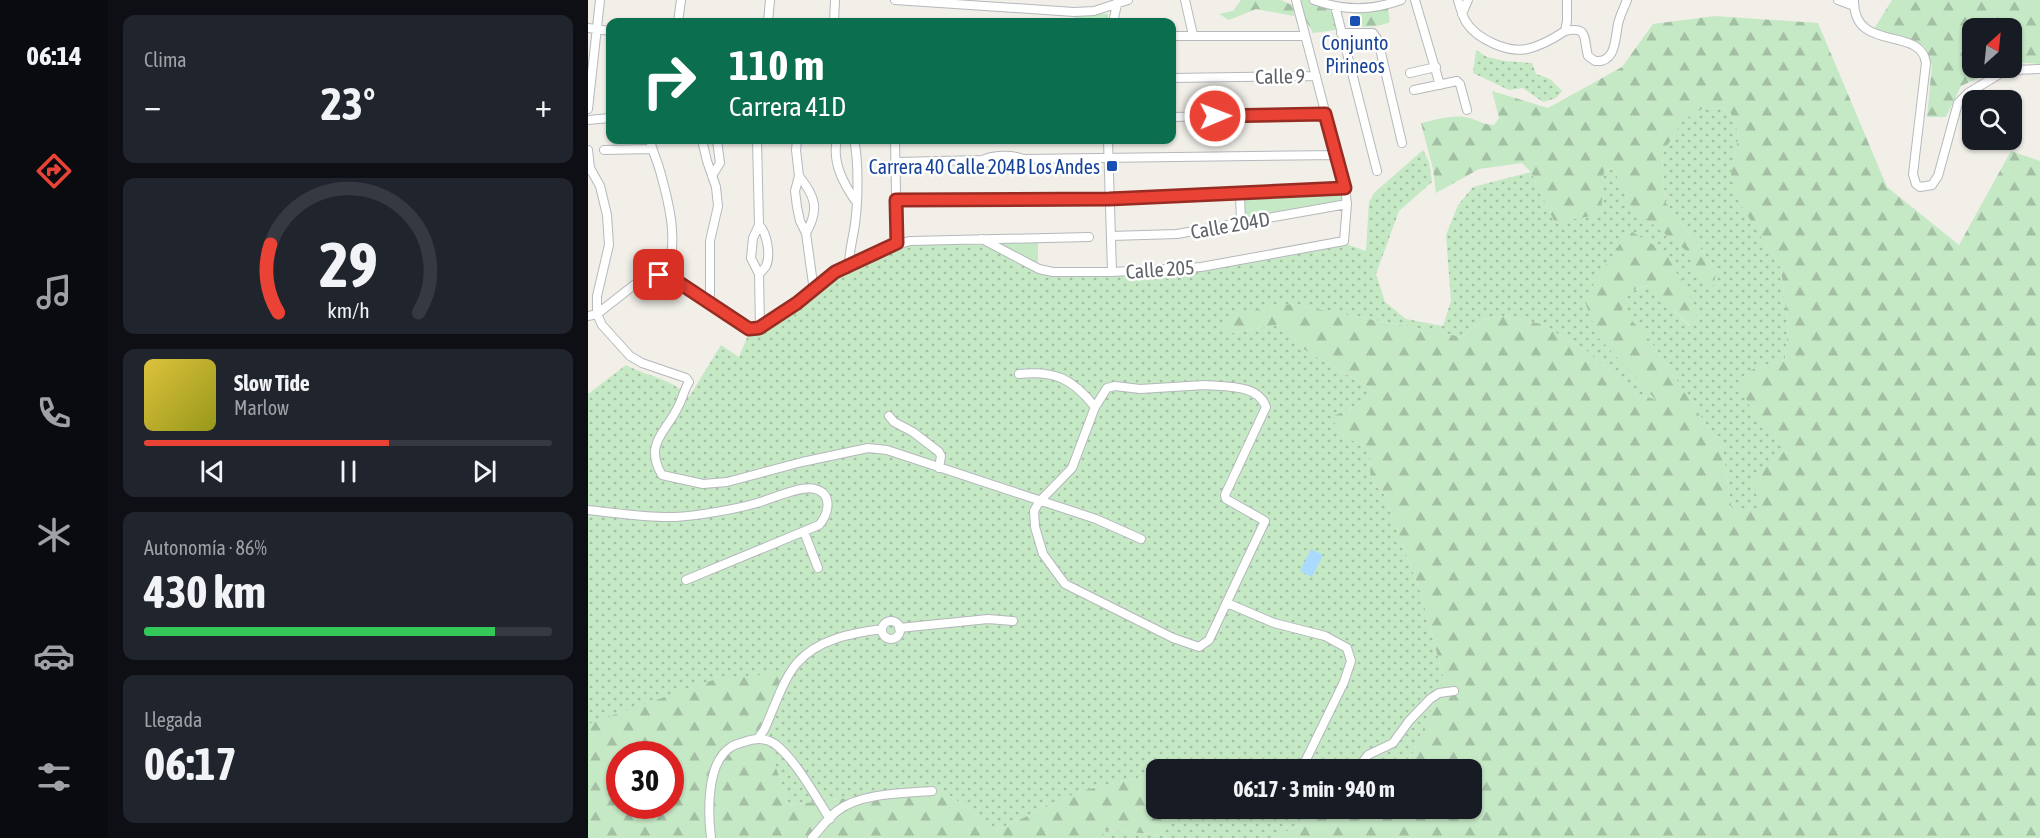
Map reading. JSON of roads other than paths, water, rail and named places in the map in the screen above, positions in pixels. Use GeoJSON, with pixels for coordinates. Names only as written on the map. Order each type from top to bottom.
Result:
{"type":"FeatureCollection","features":[{"type":"Feature","properties":{"kind":"street"},"geometry":{"type":"LineString","coordinates":[[588,109],[592,28],[600,0]]}},
{"type":"Feature","properties":{"kind":"street"},"geometry":{"type":"LineString","coordinates":[[681,0],[681,18]]}},
{"type":"Feature","properties":{"kind":"street"},"geometry":{"type":"LineString","coordinates":[[768,18],[770,0]]}},
{"type":"Feature","properties":{"kind":"street"},"geometry":{"type":"LineString","coordinates":[[834,18],[835,0]]}},
{"type":"Feature","properties":{"kind":"street"},"geometry":{"type":"LineString","coordinates":[[895,0],[977,3],[1084,12],[1128,0]]}},
{"type":"Feature","properties":{"kind":"street"},"geometry":{"type":"LineString","coordinates":[[1185,0],[1193,35]]}},
{"type":"Feature","properties":{"kind":"street"},"geometry":{"type":"LineString","coordinates":[[1296,0],[1325,114],[1338,155],[1347,204]]}},
{"type":"Feature","properties":{"kind":"street"},"geometry":{"type":"LineString","coordinates":[[1314,0],[1358,10],[1384,6],[1396,1]]}},
{"type":"Feature","properties":{"kind":"street"},"geometry":{"type":"LineString","coordinates":[[1358,10],[1359,0]]}},
{"type":"Feature","properties":{"kind":"street"},"geometry":{"type":"LineString","coordinates":[[1415,0],[1440,85]]}},
{"type":"Feature","properties":{"kind":"street"},"geometry":{"type":"LineString","coordinates":[[1458,0],[1467,23],[1481,37],[1512,49],[1524,50],[1536,47],[1565,31],[1580,30],[1583,33],[1588,56],[1601,62],[1611,55],[1614,49],[1618,24],[1627,0]]}},
{"type":"Feature","properties":{"kind":"street"},"geometry":{"type":"LineString","coordinates":[[1462,14],[1468,0]]}},
{"type":"Feature","properties":{"kind":"street"},"geometry":{"type":"LineString","coordinates":[[1565,31],[1567,0]]}},
{"type":"Feature","properties":{"kind":"street"},"geometry":{"type":"LineString","coordinates":[[1567,10],[1572,0]]}},
{"type":"Feature","properties":{"kind":"street"},"geometry":{"type":"LineString","coordinates":[[1838,0],[1854,3],[1857,19],[1862,26],[1884,38],[1918,46],[1925,55],[1913,174],[1916,184],[1920,187],[1932,185],[1938,176],[1958,103],[1968,93],[2003,72],[2040,69]]}},
{"type":"Feature","properties":{"kind":"street"},"geometry":{"type":"LineString","coordinates":[[1114,18],[1118,2]]}},
{"type":"Feature","properties":{"kind":"street"},"geometry":{"type":"LineString","coordinates":[[1335,6],[1377,171]]}},
{"type":"Feature","properties":{"kind":"street"},"geometry":{"type":"LineString","coordinates":[[1289,36],[1302,24]]}},
{"type":"Feature","properties":{"kind":"street"},"geometry":{"type":"LineString","coordinates":[[1341,33],[1372,33],[1378,40],[1402,143]]}},
{"type":"Feature","properties":{"kind":"street","name":"Calle 9"},"geometry":{"type":"LineString","coordinates":[[1176,36],[1305,36]]}},
{"type":"Feature","properties":{"kind":"street"},"geometry":{"type":"LineString","coordinates":[[1410,73],[1436,67]]}},
{"type":"Feature","properties":{"kind":"street","name":"Calle 9"},"geometry":{"type":"LineString","coordinates":[[1176,78],[1316,76]]}},
{"type":"Feature","properties":{"kind":"street"},"geometry":{"type":"LineString","coordinates":[[1414,90],[1459,82],[1467,110]]}},
{"type":"Feature","properties":{"kind":"street"},"geometry":{"type":"LineString","coordinates":[[1176,117],[1325,114]]}},
{"type":"Feature","properties":{"kind":"street"},"geometry":{"type":"LineString","coordinates":[[588,120],[606,118]]}},
{"type":"Feature","properties":{"kind":"street"},"geometry":{"type":"LineString","coordinates":[[604,150],[651,144],[660,170],[672,223],[669,268],[665,277]]}},
{"type":"Feature","properties":{"kind":"street"},"geometry":{"type":"LineString","coordinates":[[703,144],[716,187],[718,206],[710,241],[710,305]]}},
{"type":"Feature","properties":{"kind":"street"},"geometry":{"type":"LineString","coordinates":[[712,176],[720,163],[718,144]]}},
{"type":"Feature","properties":{"kind":"street"},"geometry":{"type":"LineString","coordinates":[[757,144],[759,225],[753,238],[751,258],[759,274],[759,328]]}},
{"type":"Feature","properties":{"kind":"street"},"geometry":{"type":"LineString","coordinates":[[797,144],[799,176],[795,191],[800,221],[806,233],[814,291]]}},
{"type":"Feature","properties":{"kind":"street"},"geometry":{"type":"LineString","coordinates":[[837,144],[838,165],[855,200]]}},
{"type":"Feature","properties":{"kind":"street"},"geometry":{"type":"LineString","coordinates":[[849,266],[849,250],[855,223],[857,151],[855,144]]}},
{"type":"Feature","properties":{"kind":"street"},"geometry":{"type":"LineString","coordinates":[[895,144],[897,243]]}},
{"type":"Feature","properties":{"kind":"street"},"geometry":{"type":"LineString","coordinates":[[1108,144],[1112,272]]}},
{"type":"Feature","properties":{"kind":"street"},"geometry":{"type":"LineString","coordinates":[[588,150],[589,169],[600,186],[608,225],[609,244],[592,315]]}},
{"type":"Feature","properties":{"kind":"street"},"geometry":{"type":"LineString","coordinates":[[896,162],[982,160],[991,156],[1014,156],[1023,159],[1108,156],[1338,155]]}},
{"type":"Feature","properties":{"kind":"street"},"geometry":{"type":"LineString","coordinates":[[799,176],[814,201],[813,222],[806,233]]}},
{"type":"Feature","properties":{"kind":"street"},"geometry":{"type":"LineString","coordinates":[[896,200],[1109,199],[1345,188]]}},
{"type":"Feature","properties":{"kind":"street"},"geometry":{"type":"LineString","coordinates":[[1240,194],[1241,222]]}},
{"type":"Feature","properties":{"kind":"street","name":"Calle 204D"},"geometry":{"type":"LineString","coordinates":[[1111,236],[1177,234],[1347,204]]}},
{"type":"Feature","properties":{"kind":"street","name":"Calle 205"},"geometry":{"type":"LineString","coordinates":[[982,239],[1039,269],[1053,272],[1112,272],[1217,265],[1344,241],[1347,204]]}},
{"type":"Feature","properties":{"kind":"street"},"geometry":{"type":"LineString","coordinates":[[759,225],[766,238],[768,253],[767,264],[759,274]]}},
{"type":"Feature","properties":{"kind":"street"},"geometry":{"type":"LineString","coordinates":[[592,315],[643,278],[652,275],[665,277],[687,288],[742,326],[749,329],[759,328],[814,291],[835,272],[897,243],[1089,237]]}},
{"type":"Feature","properties":{"kind":"street"},"geometry":{"type":"LineString","coordinates":[[592,315],[630,356],[642,363],[686,378],[689,382],[680,405],[663,429],[655,446],[656,464],[662,475],[703,484],[727,482],[802,462],[868,448],[886,450],[1096,519],[1142,538]]}},
{"type":"Feature","properties":{"kind":"street"},"geometry":{"type":"LineString","coordinates":[[1019,374],[1040,372],[1056,375],[1082,391],[1095,407]]}},
{"type":"Feature","properties":{"kind":"street"},"geometry":{"type":"LineString","coordinates":[[1205,385],[1241,388],[1258,394],[1264,399],[1266,407],[1225,495],[1226,499],[1265,521],[1209,640],[1199,647],[1173,638],[1065,584],[1043,554],[1035,527],[1034,511],[1039,501],[1072,468],[1095,407],[1107,388],[1115,386],[1140,389],[1205,385]]}},
{"type":"Feature","properties":{"kind":"street"},"geometry":{"type":"LineString","coordinates":[[889,416],[894,422],[913,432],[939,452],[941,456],[939,468]]}},
{"type":"Feature","properties":{"kind":"street"},"geometry":{"type":"LineString","coordinates":[[588,510],[678,517],[754,504],[807,488],[823,493],[827,500],[826,517],[819,525],[686,580]]}},
{"type":"Feature","properties":{"kind":"street"},"geometry":{"type":"LineString","coordinates":[[804,531],[818,568]]}},
{"type":"Feature","properties":{"kind":"street"},"geometry":{"type":"LineString","coordinates":[[1227,603],[1274,623],[1325,636],[1347,648],[1351,661],[1344,682],[1306,759]]}},
{"type":"Feature","properties":{"kind":"street"},"geometry":{"type":"LineString","coordinates":[[899,627],[988,619],[1013,621]]}},
{"type":"Feature","properties":{"kind":"street"},"geometry":{"type":"LineString","coordinates":[[891,621],[899,627],[897,636],[891,639],[885,637],[882,629],[884,624],[891,621]]}},
{"type":"Feature","properties":{"kind":"street"},"geometry":{"type":"LineString","coordinates":[[711,838],[709,802],[717,764],[724,752],[732,745],[759,737],[790,673],[814,648],[844,636],[882,629]]}},
{"type":"Feature","properties":{"kind":"street"},"geometry":{"type":"LineString","coordinates":[[1366,759],[1373,751],[1393,743],[1413,716],[1434,695],[1454,691]]}},
{"type":"Feature","properties":{"kind":"street"},"geometry":{"type":"LineString","coordinates":[[759,737],[774,743],[783,752],[803,777],[830,819]]}},
{"type":"Feature","properties":{"kind":"street"},"geometry":{"type":"LineString","coordinates":[[812,838],[837,811],[853,802],[883,795],[932,791]]}},
{"type":"Feature","properties":{"kind":"water"},"geometry":{"type":"Polygon","coordinates":[[[1311,549],[1323,555],[1312,577],[1300,571],[1311,549]]]}},
{"type":"Feature","properties":{"kind":"place","name":"Conjunto Pirineos"},"geometry":{"type":"Point","coordinates":[1355,21]}},
{"type":"Feature","properties":{"kind":"place","name":"Carrera 40 Calle 204B Los Andes"},"geometry":{"type":"Point","coordinates":[1112,166]}}]}
